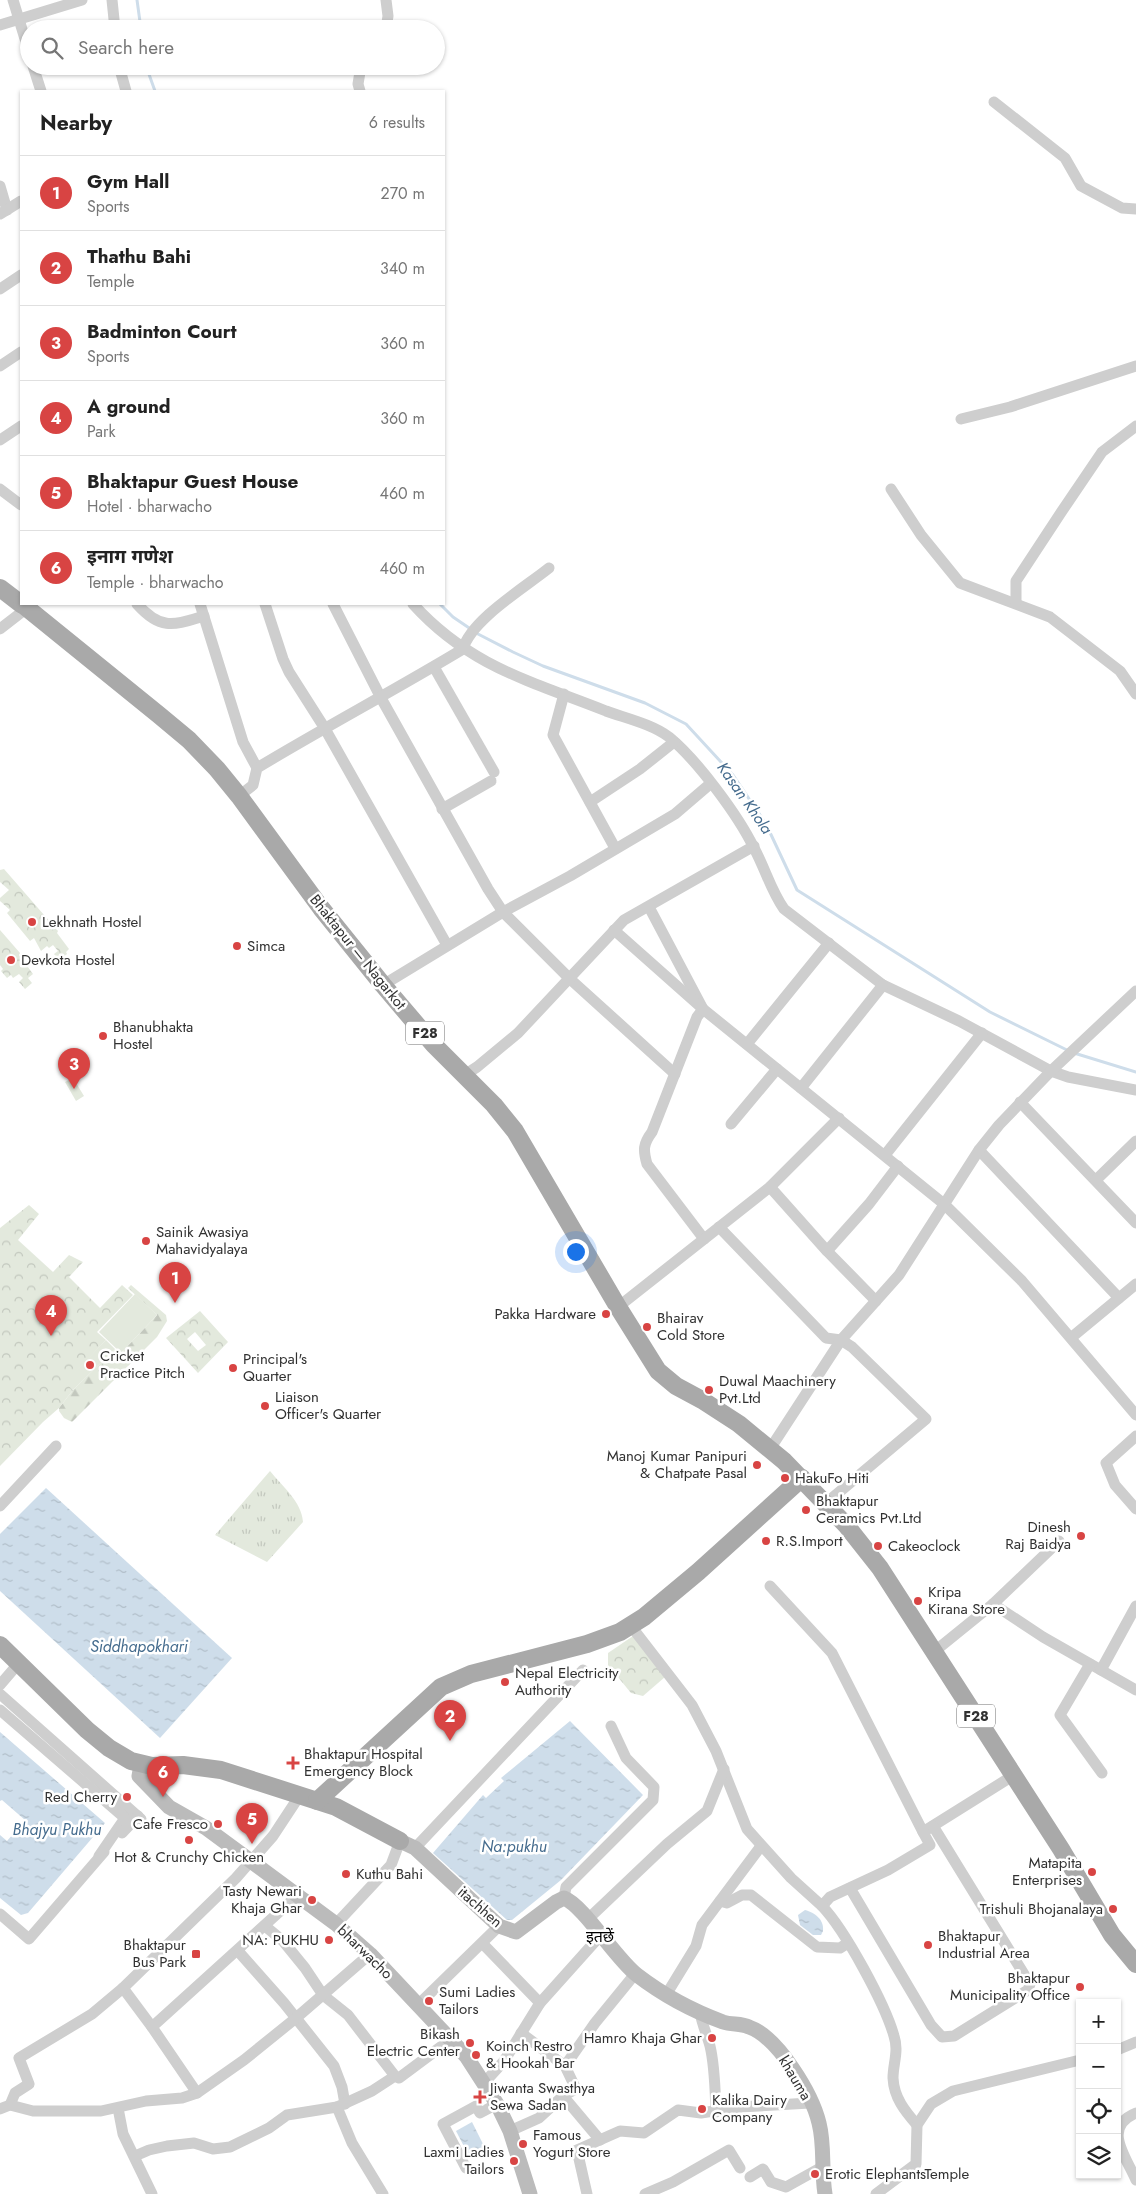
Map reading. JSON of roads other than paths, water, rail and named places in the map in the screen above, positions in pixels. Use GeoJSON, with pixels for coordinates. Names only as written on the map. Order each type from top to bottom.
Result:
{"type":"FeatureCollection","features":[{"type":"Feature","properties":{"kind":"main road","name":"Bhaktapur — Nagarkot"},"geometry":{"type":"LineString","coordinates":[[0,588],[20,602]]}},
{"type":"Feature","properties":{"kind":"main road","name":"Bhaktapur — Nagarkot"},"geometry":{"type":"LineString","coordinates":[[24,605],[188,740],[239,796],[321,908],[383,984],[463,1076],[494,1105],[515,1131],[618,1308],[665,1377],[739,1424],[802,1478]]}},
{"type":"Feature","properties":{"kind":"main road","name":"F28"},"geometry":{"type":"LineString","coordinates":[[802,1478],[880,1568],[1061,1849],[1112,1935],[1136,1964]]}},
{"type":"Feature","properties":{"kind":"main road"},"geometry":{"type":"LineString","coordinates":[[317,1801],[441,1687],[470,1674],[587,1644],[631,1626],[698,1572],[802,1478]]}},
{"type":"Feature","properties":{"kind":"main road"},"geometry":{"type":"LineString","coordinates":[[0,1645],[109,1748],[142,1765],[183,1765],[221,1770],[336,1807],[408,1845]]}},
{"type":"Feature","properties":{"kind":"street"},"geometry":{"type":"LineString","coordinates":[[13,0],[20,22]]}},
{"type":"Feature","properties":{"kind":"street"},"geometry":{"type":"LineString","coordinates":[[0,25],[82,0]]}},
{"type":"Feature","properties":{"kind":"street"},"geometry":{"type":"LineString","coordinates":[[112,0],[114,20]]}},
{"type":"Feature","properties":{"kind":"street"},"geometry":{"type":"LineString","coordinates":[[386,0],[387,20]]}},
{"type":"Feature","properties":{"kind":"street"},"geometry":{"type":"LineString","coordinates":[[36,75],[40,90]]}},
{"type":"Feature","properties":{"kind":"street"},"geometry":{"type":"LineString","coordinates":[[122,75],[126,90]]}},
{"type":"Feature","properties":{"kind":"street"},"geometry":{"type":"LineString","coordinates":[[360,75],[358,84],[360,90]]}},
{"type":"Feature","properties":{"kind":"street"},"geometry":{"type":"LineString","coordinates":[[994,102],[1065,158],[1081,186],[1122,208],[1136,209]]}},
{"type":"Feature","properties":{"kind":"street"},"geometry":{"type":"LineString","coordinates":[[0,186],[4,212],[20,202]]}},
{"type":"Feature","properties":{"kind":"street"},"geometry":{"type":"LineString","coordinates":[[0,289],[20,276]]}},
{"type":"Feature","properties":{"kind":"street"},"geometry":{"type":"LineString","coordinates":[[0,366],[20,353]]}},
{"type":"Feature","properties":{"kind":"street"},"geometry":{"type":"LineString","coordinates":[[961,419],[1010,407],[1136,366]]}},
{"type":"Feature","properties":{"kind":"street"},"geometry":{"type":"LineString","coordinates":[[1016,602],[1016,581],[1102,452],[1136,426]]}},
{"type":"Feature","properties":{"kind":"street"},"geometry":{"type":"LineString","coordinates":[[0,440],[20,427]]}},
{"type":"Feature","properties":{"kind":"street"},"geometry":{"type":"LineString","coordinates":[[0,489],[20,501]]}},
{"type":"Feature","properties":{"kind":"street"},"geometry":{"type":"LineString","coordinates":[[892,489],[921,535],[960,583],[1016,602],[1050,617],[1120,671],[1136,694]]}},
{"type":"Feature","properties":{"kind":"street"},"geometry":{"type":"LineString","coordinates":[[257,768],[324,727],[381,698],[434,667],[465,644],[476,625],[549,568]]}},
{"type":"Feature","properties":{"kind":"street"},"geometry":{"type":"LineString","coordinates":[[0,629],[20,605]]}},
{"type":"Feature","properties":{"kind":"street"},"geometry":{"type":"LineString","coordinates":[[138,605],[154,618],[172,625],[204,616]]}},
{"type":"Feature","properties":{"kind":"street"},"geometry":{"type":"LineString","coordinates":[[200,605],[243,742],[257,768],[253,785],[239,796]]}},
{"type":"Feature","properties":{"kind":"street"},"geometry":{"type":"LineString","coordinates":[[265,605],[282,659],[324,727],[447,945]]}},
{"type":"Feature","properties":{"kind":"street"},"geometry":{"type":"LineString","coordinates":[[334,605],[381,698],[442,809],[503,912],[570,979],[675,1074]]}},
{"type":"Feature","properties":{"kind":"street"},"geometry":{"type":"LineString","coordinates":[[414,605],[427,620],[508,674],[636,722],[666,736],[674,742],[735,816],[754,846],[776,898],[784,909],[883,985],[982,1033],[1051,1071],[1068,1077],[1136,1090]]}},
{"type":"Feature","properties":{"kind":"street"},"geometry":{"type":"LineString","coordinates":[[434,667],[492,777],[442,809]]}},
{"type":"Feature","properties":{"kind":"street"},"geometry":{"type":"LineString","coordinates":[[564,694],[553,735],[615,848]]}},
{"type":"Feature","properties":{"kind":"street"},"geometry":{"type":"LineString","coordinates":[[590,802],[640,769],[674,742]]}},
{"type":"Feature","properties":{"kind":"street"},"geometry":{"type":"LineString","coordinates":[[383,984],[503,912],[570,876],[675,814],[710,784]]}},
{"type":"Feature","properties":{"kind":"street"},"geometry":{"type":"LineString","coordinates":[[463,1076],[477,1067],[518,1033],[624,920],[754,846]]}},
{"type":"Feature","properties":{"kind":"street"},"geometry":{"type":"LineString","coordinates":[[649,907],[703,1009]]}},
{"type":"Feature","properties":{"kind":"street"},"geometry":{"type":"LineString","coordinates":[[614,930],[703,1009],[944,1204],[1022,1282],[1072,1337],[1136,1415]]}},
{"type":"Feature","properties":{"kind":"street"},"geometry":{"type":"LineString","coordinates":[[747,1044],[829,943]]}},
{"type":"Feature","properties":{"kind":"street"},"geometry":{"type":"LineString","coordinates":[[801,1088],[883,985]]}},
{"type":"Feature","properties":{"kind":"street"},"geometry":{"type":"LineString","coordinates":[[770,1449],[840,1340],[899,1275],[979,1150],[1020,1102],[1136,991]]}},
{"type":"Feature","properties":{"kind":"street"},"geometry":{"type":"LineString","coordinates":[[703,1009],[697,1017],[652,1132],[644,1142],[643,1149],[647,1164],[704,1239]]}},
{"type":"Feature","properties":{"kind":"street"},"geometry":{"type":"LineString","coordinates":[[885,1156],[982,1033]]}},
{"type":"Feature","properties":{"kind":"street"},"geometry":{"type":"LineString","coordinates":[[731,1124],[777,1069]]}},
{"type":"Feature","properties":{"kind":"street"},"geometry":{"type":"LineString","coordinates":[[1020,1102],[1136,1223]]}},
{"type":"Feature","properties":{"kind":"street"},"geometry":{"type":"LineString","coordinates":[[618,1308],[770,1187],[838,1118]]}},
{"type":"Feature","properties":{"kind":"street"},"geometry":{"type":"LineString","coordinates":[[1096,1180],[1136,1141]]}},
{"type":"Feature","properties":{"kind":"street"},"geometry":{"type":"LineString","coordinates":[[979,1150],[1119,1298]]}},
{"type":"Feature","properties":{"kind":"street"},"geometry":{"type":"LineString","coordinates":[[827,1251],[869,1204],[898,1166]]}},
{"type":"Feature","properties":{"kind":"street"},"geometry":{"type":"LineString","coordinates":[[770,1187],[827,1251],[876,1301]]}},
{"type":"Feature","properties":{"kind":"street"},"geometry":{"type":"LineString","coordinates":[[719,1227],[826,1338],[840,1340],[852,1347],[926,1419],[825,1504]]}},
{"type":"Feature","properties":{"kind":"street"},"geometry":{"type":"LineString","coordinates":[[1072,1337],[1136,1284]]}},
{"type":"Feature","properties":{"kind":"street"},"geometry":{"type":"LineString","coordinates":[[1136,1436],[1106,1463],[1115,1485],[1136,1509]]}},
{"type":"Feature","properties":{"kind":"street"},"geometry":{"type":"LineString","coordinates":[[0,1506],[56,1446]]}},
{"type":"Feature","properties":{"kind":"street"},"geometry":{"type":"LineString","coordinates":[[935,1651],[993,1604],[1059,1541]]}},
{"type":"Feature","properties":{"kind":"street"},"geometry":{"type":"LineString","coordinates":[[770,1586],[832,1653],[930,1844],[888,1870],[830,1897],[822,1906]]}},
{"type":"Feature","properties":{"kind":"street"},"geometry":{"type":"LineString","coordinates":[[993,1604],[1043,1637],[1136,1690]]}},
{"type":"Feature","properties":{"kind":"street"},"geometry":{"type":"LineString","coordinates":[[1100,1670],[1136,1606]]}},
{"type":"Feature","properties":{"kind":"street"},"geometry":{"type":"LineString","coordinates":[[631,1626],[692,1705],[724,1769],[743,1820],[761,1846],[801,1889],[831,1914],[848,1943],[889,2022],[895,2039],[896,2056],[893,2078],[896,2092],[902,2108],[917,2125]]}},
{"type":"Feature","properties":{"kind":"street"},"geometry":{"type":"LineString","coordinates":[[0,1685],[18,1664]]}},
{"type":"Feature","properties":{"kind":"street"},"geometry":{"type":"LineString","coordinates":[[1090,1664],[1060,1715],[1102,1773]]}},
{"type":"Feature","properties":{"kind":"street"},"geometry":{"type":"LineString","coordinates":[[336,1924],[392,1865],[408,1845],[583,1670]]}},
{"type":"Feature","properties":{"kind":"street"},"geometry":{"type":"LineString","coordinates":[[0,1694],[140,1817],[99,1856]]}},
{"type":"Feature","properties":{"kind":"street"},"geometry":{"type":"LineString","coordinates":[[0,1710],[125,1818],[99,1856],[29,1939],[0,1914]]}},
{"type":"Feature","properties":{"kind":"street"},"geometry":{"type":"LineString","coordinates":[[611,1726],[626,1758],[654,1786],[653,1800],[566,1887],[564,1898],[578,1908],[600,1936],[635,1974],[666,1995],[700,2012],[702,2026],[710,2044],[714,2070],[716,2112]]}},
{"type":"Feature","properties":{"kind":"street","name":"bharwacho"},"geometry":{"type":"LineString","coordinates":[[142,1765],[139,1776],[169,1807],[206,1828],[253,1860],[336,1924],[370,1954],[466,2056],[497,2104],[510,2131],[530,2194]]}},
{"type":"Feature","properties":{"kind":"street"},"geometry":{"type":"LineString","coordinates":[[587,1920],[667,1844],[707,1811],[724,1769]]}},
{"type":"Feature","properties":{"kind":"street"},"geometry":{"type":"LineString","coordinates":[[923,1832],[1014,1775]]}},
{"type":"Feature","properties":{"kind":"street"},"geometry":{"type":"LineString","coordinates":[[300,1795],[273,1836],[253,1860],[207,1908],[123,1988],[92,2014],[19,2058],[30,2084],[15,2093],[5,2107],[33,2111],[101,2111],[146,2101],[182,2098],[197,2093],[244,2060],[324,1995],[370,1954]]}},
{"type":"Feature","properties":{"kind":"street"},"geometry":{"type":"LineString","coordinates":[[850,1888],[931,2025],[942,2037],[954,2036],[1028,1990],[1030,1984],[933,1826]]}},
{"type":"Feature","properties":{"kind":"street","name":"itachhen"},"geometry":{"type":"LineString","coordinates":[[408,1845],[500,1926],[516,1932],[564,1898]]}},
{"type":"Feature","properties":{"kind":"street"},"geometry":{"type":"LineString","coordinates":[[666,1995],[696,1946],[702,1925],[761,1846]]}},
{"type":"Feature","properties":{"kind":"street"},"geometry":{"type":"LineString","coordinates":[[152,2028],[299,1894]]}},
{"type":"Feature","properties":{"kind":"street"},"geometry":{"type":"LineString","coordinates":[[720,1900],[727,1903],[742,1895],[751,1895],[817,1947],[840,1948],[848,1943]]}},
{"type":"Feature","properties":{"kind":"street"},"geometry":{"type":"LineString","coordinates":[[264,1926],[283,1941],[324,1995],[348,2015],[395,2076],[399,2078],[450,2040]]}},
{"type":"Feature","properties":{"kind":"street"},"geometry":{"type":"LineString","coordinates":[[417,2006],[500,1926]]}},
{"type":"Feature","properties":{"kind":"street"},"geometry":{"type":"LineString","coordinates":[[484,2083],[504,2061],[540,2003],[600,1936]]}},
{"type":"Feature","properties":{"kind":"street"},"geometry":{"type":"LineString","coordinates":[[483,1944],[540,2003]]}},
{"type":"Feature","properties":{"kind":"street"},"geometry":{"type":"LineString","coordinates":[[238,1951],[296,2018],[334,2066],[342,2087],[341,2106],[352,2142],[383,2194]]}},
{"type":"Feature","properties":{"kind":"street"},"geometry":{"type":"LineString","coordinates":[[565,2066],[595,2023],[635,1974]]}},
{"type":"Feature","properties":{"kind":"street"},"geometry":{"type":"LineString","coordinates":[[123,1988],[197,2093]]}},
{"type":"Feature","properties":{"kind":"street","name":"khauma"},"geometry":{"type":"LineString","coordinates":[[700,2012],[726,2023],[742,2024],[760,2032],[784,2057],[819,2121],[824,2159],[822,2167],[825,2194]]}},
{"type":"Feature","properties":{"kind":"street"},"geometry":{"type":"LineString","coordinates":[[510,2131],[539,2118],[563,2096],[576,2089],[565,2066],[521,2033]]}},
{"type":"Feature","properties":{"kind":"street"},"geometry":{"type":"LineString","coordinates":[[1121,2048],[1136,2042]]}},
{"type":"Feature","properties":{"kind":"street"},"geometry":{"type":"LineString","coordinates":[[876,2194],[916,2164],[917,2125],[931,2104],[953,2091],[1076,2061]]}},
{"type":"Feature","properties":{"kind":"street"},"geometry":{"type":"LineString","coordinates":[[135,2156],[149,2150],[167,2146],[194,2143],[213,2149],[230,2148],[270,2128],[287,2115],[341,2106],[372,2091],[395,2076]]}},
{"type":"Feature","properties":{"kind":"street"},"geometry":{"type":"LineString","coordinates":[[563,2096],[600,2140]]}},
{"type":"Feature","properties":{"kind":"street"},"geometry":{"type":"LineString","coordinates":[[587,2194],[577,2150],[620,2131],[644,2133],[678,2110],[701,2113],[740,2107],[810,2102]]}},
{"type":"Feature","properties":{"kind":"street"},"geometry":{"type":"LineString","coordinates":[[466,2168],[443,2124],[476,2106],[480,2113],[497,2104]]}},
{"type":"Feature","properties":{"kind":"street"},"geometry":{"type":"LineString","coordinates":[[118,2108],[123,2134],[152,2194]]}},
{"type":"Feature","properties":{"kind":"street"},"geometry":{"type":"LineString","coordinates":[[1136,2113],[1124,2118],[1118,2126],[1118,2136],[1136,2180]]}},
{"type":"Feature","properties":{"kind":"street"},"geometry":{"type":"LineString","coordinates":[[645,2194],[672,2182],[729,2150],[740,2168]]}},
{"type":"Feature","properties":{"kind":"street"},"geometry":{"type":"LineString","coordinates":[[750,2177],[762,2169],[771,2182],[786,2187],[822,2167]]}},
{"type":"Feature","properties":{"kind":"water","name":"Siddhapokhari"},"geometry":{"type":"Polygon","coordinates":[[[46,1488],[232,1658],[160,1738],[0,1591],[0,1534],[46,1488]]]}},
{"type":"Feature","properties":{"kind":"water","name":"Na:pukhu"},"geometry":{"type":"Polygon","coordinates":[[[570,1721],[643,1795],[561,1880],[512,1920],[507,1920],[433,1853],[483,1795],[486,1798],[504,1781],[501,1778],[570,1721]]]}},
{"type":"Feature","properties":{"kind":"water","name":"Bhajyu Pukhu"},"geometry":{"type":"Polygon","coordinates":[[[0,1732],[105,1823],[28,1913],[21,1915],[0,1898],[0,1835],[7,1841],[25,1820],[2,1800],[0,1801],[0,1732]]]}},
{"type":"Feature","properties":{"kind":"water"},"geometry":{"type":"Polygon","coordinates":[[[805,1910],[815,1915],[822,1923],[823,1931],[821,1935],[813,1935],[800,1925],[798,1915],[805,1910]]]}},
{"type":"Feature","properties":{"kind":"water"},"geometry":{"type":"Polygon","coordinates":[[[472,2122],[486,2150],[470,2158],[456,2131],[472,2122]]]}},
{"type":"Feature","properties":{"kind":"waterway","name":"Kasan Khola"},"geometry":{"type":"LineString","coordinates":[[137,0],[140,20]]}},
{"type":"Feature","properties":{"kind":"waterway","name":"Kasan Khola"},"geometry":{"type":"LineString","coordinates":[[149,75],[155,90]]}},
{"type":"Feature","properties":{"kind":"waterway","name":"Kasan Khola"},"geometry":{"type":"LineString","coordinates":[[441,605],[453,617],[478,634],[513,652],[543,666],[645,703],[686,724],[733,775],[766,824],[797,890],[990,1012],[1069,1051]]}},
{"type":"Feature","properties":{"kind":"waterway"},"geometry":{"type":"LineString","coordinates":[[1074,1053],[1136,1072]]}},
{"type":"Feature","properties":{"kind":"place","name":"Lekhnath Hostel"},"geometry":{"type":"Point","coordinates":[32,922]}},
{"type":"Feature","properties":{"kind":"place","name":"Simca"},"geometry":{"type":"Point","coordinates":[237,946]}},
{"type":"Feature","properties":{"kind":"place","name":"Devkota Hostel"},"geometry":{"type":"Point","coordinates":[11,960]}},
{"type":"Feature","properties":{"kind":"place","name":"Bhanubhakta Hostel"},"geometry":{"type":"Point","coordinates":[103,1036]}},
{"type":"Feature","properties":{"kind":"place","name":"Badminton Court"},"geometry":{"type":"Point","coordinates":[74,1089]}},
{"type":"Feature","properties":{"kind":"place","name":"Sainik Awasiya Mahavidyalaya"},"geometry":{"type":"Point","coordinates":[146,1241]}},
{"type":"Feature","properties":{"kind":"place","name":"Gym Hall"},"geometry":{"type":"Point","coordinates":[175,1303]}},
{"type":"Feature","properties":{"kind":"place","name":"Pakka Hardware"},"geometry":{"type":"Point","coordinates":[606,1314]}},
{"type":"Feature","properties":{"kind":"place","name":"Bhairav Cold Store"},"geometry":{"type":"Point","coordinates":[647,1327]}},
{"type":"Feature","properties":{"kind":"place","name":"A ground"},"geometry":{"type":"Point","coordinates":[51,1336]}},
{"type":"Feature","properties":{"kind":"place","name":"Cricket Practice Pitch"},"geometry":{"type":"Point","coordinates":[90,1365]}},
{"type":"Feature","properties":{"kind":"place","name":"Principal's Quarter"},"geometry":{"type":"Point","coordinates":[233,1368]}},
{"type":"Feature","properties":{"kind":"place","name":"Duwal Maachinery Pvt.Ltd"},"geometry":{"type":"Point","coordinates":[709,1390]}},
{"type":"Feature","properties":{"kind":"place","name":"Liaison Officer's Quarter"},"geometry":{"type":"Point","coordinates":[265,1406]}},
{"type":"Feature","properties":{"kind":"place","name":"Manoj Kumar Panipuri & Chatpate Pasal"},"geometry":{"type":"Point","coordinates":[757,1465]}},
{"type":"Feature","properties":{"kind":"place","name":"HakuFo Hiti"},"geometry":{"type":"Point","coordinates":[785,1478]}},
{"type":"Feature","properties":{"kind":"place","name":"Bhaktapur Ceramics Pvt.Ltd"},"geometry":{"type":"Point","coordinates":[806,1510]}},
{"type":"Feature","properties":{"kind":"place","name":"Dinesh Raj Baidya"},"geometry":{"type":"Point","coordinates":[1081,1536]}},
{"type":"Feature","properties":{"kind":"place","name":"R.S.Import"},"geometry":{"type":"Point","coordinates":[766,1541]}},
{"type":"Feature","properties":{"kind":"place","name":"Cakeoclock"},"geometry":{"type":"Point","coordinates":[878,1546]}},
{"type":"Feature","properties":{"kind":"place","name":"Kripa Kirana Store"},"geometry":{"type":"Point","coordinates":[918,1601]}},
{"type":"Feature","properties":{"kind":"place","name":"Nepal Electricity Authority"},"geometry":{"type":"Point","coordinates":[505,1682]}},
{"type":"Feature","properties":{"kind":"place","name":"Thathu Bahi"},"geometry":{"type":"Point","coordinates":[450,1741]}},
{"type":"Feature","properties":{"kind":"place","name":"Bhaktapur Hospital Emergency Block"},"geometry":{"type":"Point","coordinates":[293,1763]}},
{"type":"Feature","properties":{"kind":"place","name":"Red Cherry"},"geometry":{"type":"Point","coordinates":[127,1797]}},
{"type":"Feature","properties":{"kind":"place","name":"इनाग गणेश"},"geometry":{"type":"Point","coordinates":[163,1797]}},
{"type":"Feature","properties":{"kind":"place","name":"Cafe Fresco"},"geometry":{"type":"Point","coordinates":[218,1824]}},
{"type":"Feature","properties":{"kind":"place","name":"Hot & Crunchy Chicken"},"geometry":{"type":"Point","coordinates":[189,1840]}},
{"type":"Feature","properties":{"kind":"place","name":"Bhaktapur Guest House"},"geometry":{"type":"Point","coordinates":[252,1844]}},
{"type":"Feature","properties":{"kind":"place","name":"Matapita Enterprises"},"geometry":{"type":"Point","coordinates":[1092,1872]}},
{"type":"Feature","properties":{"kind":"place","name":"Kuthu Bahi"},"geometry":{"type":"Point","coordinates":[346,1874]}},
{"type":"Feature","properties":{"kind":"place","name":"Tasty Newari Khaja Ghar"},"geometry":{"type":"Point","coordinates":[312,1900]}},
{"type":"Feature","properties":{"kind":"place","name":"Trishuli Bhojanalaya"},"geometry":{"type":"Point","coordinates":[1113,1909]}},
{"type":"Feature","properties":{"kind":"place","name":"NA: PUKHU"},"geometry":{"type":"Point","coordinates":[329,1940]}},
{"type":"Feature","properties":{"kind":"place","name":"Bhaktapur Industrial Area"},"geometry":{"type":"Point","coordinates":[928,1945]}},
{"type":"Feature","properties":{"kind":"place","name":"Bhaktapur Bus Park"},"geometry":{"type":"Point","coordinates":[196,1954]}},
{"type":"Feature","properties":{"kind":"place","name":"Bhaktapur Municipality Office"},"geometry":{"type":"Point","coordinates":[1080,1987]}},
{"type":"Feature","properties":{"kind":"place","name":"Sumi Ladies Tailors"},"geometry":{"type":"Point","coordinates":[429,2001]}},
{"type":"Feature","properties":{"kind":"place","name":"Hamro Khaja Ghar"},"geometry":{"type":"Point","coordinates":[712,2038]}},
{"type":"Feature","properties":{"kind":"place","name":"Bikash Electric Center"},"geometry":{"type":"Point","coordinates":[470,2043]}},
{"type":"Feature","properties":{"kind":"place","name":"Koinch Restro & Hookah Bar"},"geometry":{"type":"Point","coordinates":[476,2055]}},
{"type":"Feature","properties":{"kind":"place","name":"Jiwanta Swasthya Sewa Sadan"},"geometry":{"type":"Point","coordinates":[480,2097]}},
{"type":"Feature","properties":{"kind":"place","name":"Kalika Dairy Company"},"geometry":{"type":"Point","coordinates":[702,2109]}},
{"type":"Feature","properties":{"kind":"place","name":"Famous Yogurt Store"},"geometry":{"type":"Point","coordinates":[523,2144]}},
{"type":"Feature","properties":{"kind":"place","name":"Laxmi Ladies Tailors"},"geometry":{"type":"Point","coordinates":[514,2161]}},
{"type":"Feature","properties":{"kind":"place","name":"Erotic ElephantsTemple"},"geometry":{"type":"Point","coordinates":[815,2174]}},
{"type":"Feature","properties":{"kind":"district","name":"इतछें"},"geometry":{"type":"Point","coordinates":[600,1936]}}]}
